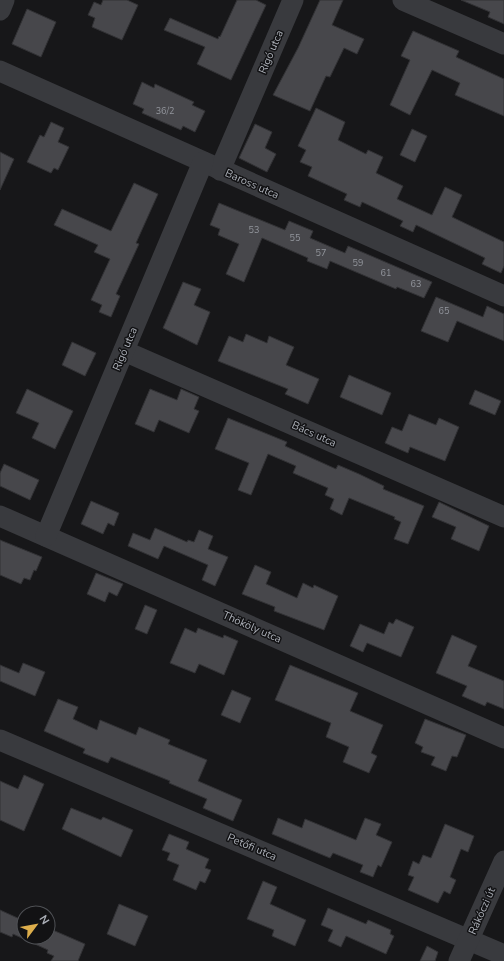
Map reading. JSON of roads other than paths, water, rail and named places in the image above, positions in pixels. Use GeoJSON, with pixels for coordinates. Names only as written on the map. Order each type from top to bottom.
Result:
{"type":"FeatureCollection","features":[{"type":"Feature","properties":{"kind":"street"},"geometry":{"type":"LineString","coordinates":[[0,10],[4,0]]}},
{"type":"Feature","properties":{"kind":"street","name":"Rigó utca"},"geometry":{"type":"LineString","coordinates":[[46,536],[124,351],[293,0]]}},
{"type":"Feature","properties":{"kind":"street"},"geometry":{"type":"LineString","coordinates":[[404,0],[504,44]]}},
{"type":"Feature","properties":{"kind":"street","name":"Baross utca"},"geometry":{"type":"LineString","coordinates":[[0,71],[504,296]]}},
{"type":"Feature","properties":{"kind":"street","name":"Bács utca"},"geometry":{"type":"LineString","coordinates":[[124,351],[504,517]]}},
{"type":"Feature","properties":{"kind":"street","name":"Thököly utca"},"geometry":{"type":"LineString","coordinates":[[0,516],[504,738]]}},
{"type":"Feature","properties":{"kind":"street","name":"Petőfi utca"},"geometry":{"type":"LineString","coordinates":[[0,740],[504,955]]}},
{"type":"Feature","properties":{"kind":"street","name":"Rákóczi út"},"geometry":{"type":"LineString","coordinates":[[459,961],[504,861]]}}]}
